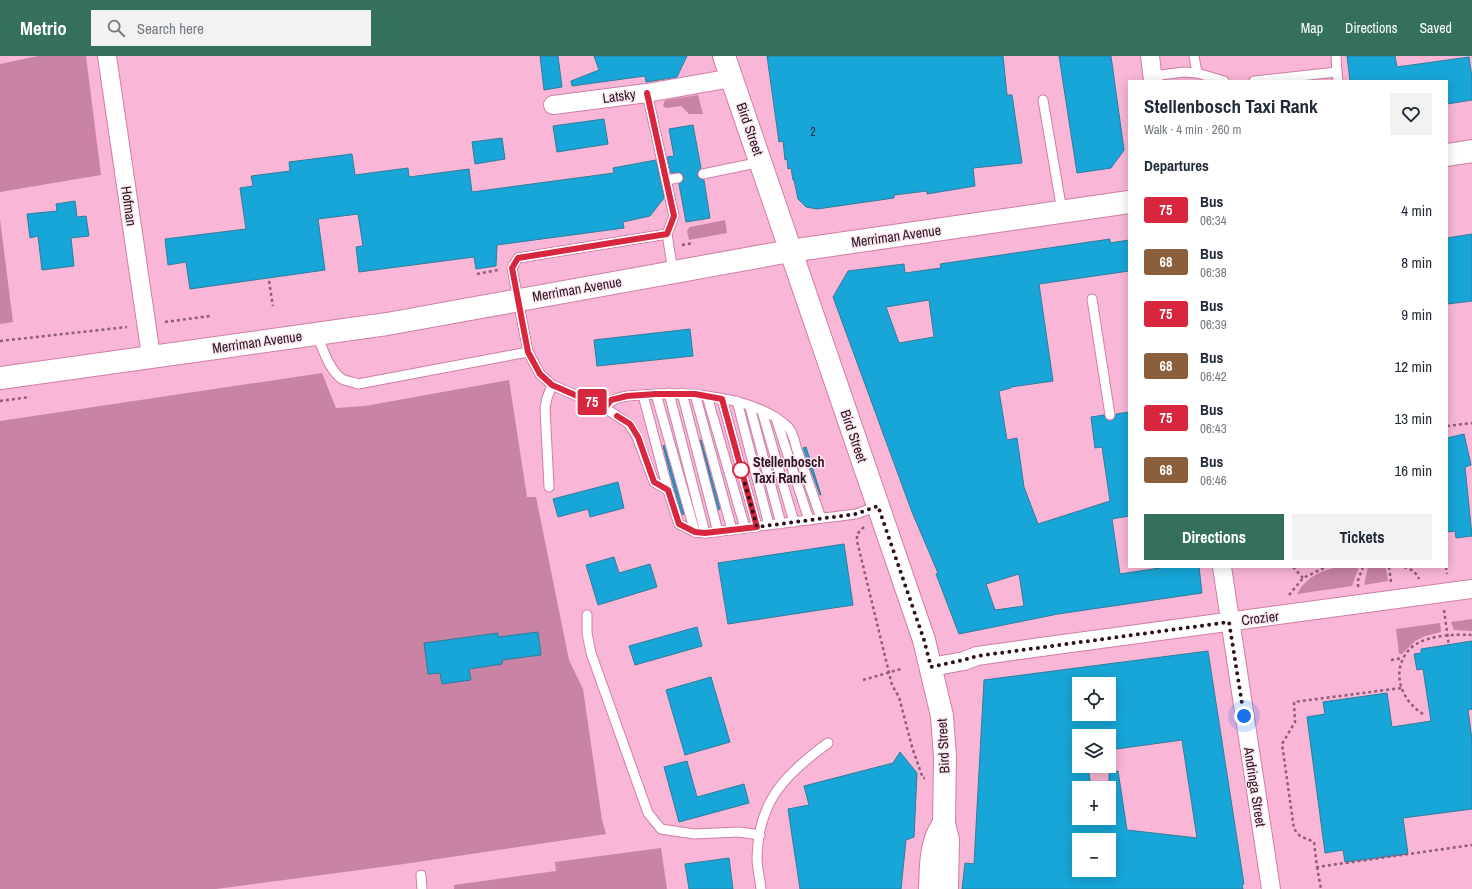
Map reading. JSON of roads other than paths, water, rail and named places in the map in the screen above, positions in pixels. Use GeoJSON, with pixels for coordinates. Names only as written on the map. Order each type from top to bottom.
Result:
{"type":"FeatureCollection","features":[{"type":"Feature","properties":{"kind":"street","name":"Hofman"},"geometry":{"type":"LineString","coordinates":[[107,56],[151,356]]}},
{"type":"Feature","properties":{"kind":"street","name":"Bird Street"},"geometry":{"type":"LineString","coordinates":[[724,56],[924,640],[943,723],[945,757],[944,824],[948,840],[947,889]]}},
{"type":"Feature","properties":{"kind":"street"},"geometry":{"type":"LineString","coordinates":[[1150,56],[1153,78]]}},
{"type":"Feature","properties":{"kind":"street","name":"Latsky"},"geometry":{"type":"LineString","coordinates":[[553,105],[647,93],[732,78]]}},
{"type":"Feature","properties":{"kind":"street"},"geometry":{"type":"LineString","coordinates":[[1448,155],[1472,151]]}},
{"type":"Feature","properties":{"kind":"street","name":"Merriman Avenue"},"geometry":{"type":"LineString","coordinates":[[0,378],[388,324],[790,251],[1128,202]]}},
{"type":"Feature","properties":{"kind":"street","name":"Andringa Street"},"geometry":{"type":"LineString","coordinates":[[1222,568],[1229,622],[1271,889]]}},
{"type":"Feature","properties":{"kind":"street","name":"Crozier"},"geometry":{"type":"LineString","coordinates":[[931,667],[984,655],[1472,589]]}},
{"type":"Feature","properties":{"kind":"street","name":"Bird Street"},"geometry":{"type":"LineString","coordinates":[[930,889],[936,837],[944,824]]}},
{"type":"Feature","properties":{"kind":"lane"},"geometry":{"type":"LineString","coordinates":[[1194,56],[1197,74]]}},
{"type":"Feature","properties":{"kind":"lane"},"geometry":{"type":"LineString","coordinates":[[1271,80],[1338,76],[1336,56]]}},
{"type":"Feature","properties":{"kind":"lane"},"geometry":{"type":"LineString","coordinates":[[1153,78],[1184,72],[1217,80]]}},
{"type":"Feature","properties":{"kind":"lane"},"geometry":{"type":"LineString","coordinates":[[647,93],[674,216],[667,234],[673,272]]}},
{"type":"Feature","properties":{"kind":"lane"},"geometry":{"type":"LineString","coordinates":[[1042,100],[1062,211]]}},
{"type":"Feature","properties":{"kind":"lane"},"geometry":{"type":"LineString","coordinates":[[703,174],[761,162]]}},
{"type":"Feature","properties":{"kind":"lane"},"geometry":{"type":"LineString","coordinates":[[667,180],[678,178]]}},
{"type":"Feature","properties":{"kind":"lane"},"geometry":{"type":"LineString","coordinates":[[667,234],[518,258],[512,268],[528,352],[540,374],[552,385],[605,408],[630,424],[638,437],[654,482],[668,490]]}},
{"type":"Feature","properties":{"kind":"lane"},"geometry":{"type":"LineString","coordinates":[[1092,299],[1110,414]]}},
{"type":"Feature","properties":{"kind":"lane"},"geometry":{"type":"LineString","coordinates":[[316,334],[327,359],[342,379],[358,384],[528,352]]}},
{"type":"Feature","properties":{"kind":"lane"},"geometry":{"type":"LineString","coordinates":[[549,487],[545,408],[552,385]]}},
{"type":"Feature","properties":{"kind":"lane"},"geometry":{"type":"LineString","coordinates":[[605,408],[611,400],[642,395],[669,393],[695,394],[737,402],[776,418],[789,428],[821,518]]}},
{"type":"Feature","properties":{"kind":"lane"},"geometry":{"type":"LineString","coordinates":[[669,393],[705,533]]}},
{"type":"Feature","properties":{"kind":"lane"},"geometry":{"type":"LineString","coordinates":[[656,394],[695,532]]}},
{"type":"Feature","properties":{"kind":"lane"},"geometry":{"type":"LineString","coordinates":[[682,394],[718,532]]}},
{"type":"Feature","properties":{"kind":"lane"},"geometry":{"type":"LineString","coordinates":[[695,394],[732,530]]}},
{"type":"Feature","properties":{"kind":"lane"},"geometry":{"type":"LineString","coordinates":[[642,395],[679,524],[695,532],[718,532],[856,514],[878,506]]}},
{"type":"Feature","properties":{"kind":"lane"},"geometry":{"type":"LineString","coordinates":[[707,396],[745,528]]}},
{"type":"Feature","properties":{"kind":"lane"},"geometry":{"type":"LineString","coordinates":[[722,399],[757,527]]}},
{"type":"Feature","properties":{"kind":"lane"},"geometry":{"type":"LineString","coordinates":[[737,402],[769,525]]}},
{"type":"Feature","properties":{"kind":"lane"},"geometry":{"type":"LineString","coordinates":[[750,407],[781,524]]}},
{"type":"Feature","properties":{"kind":"lane"},"geometry":{"type":"LineString","coordinates":[[762,411],[794,522]]}},
{"type":"Feature","properties":{"kind":"lane"},"geometry":{"type":"LineString","coordinates":[[776,418],[809,520]]}},
{"type":"Feature","properties":{"kind":"lane"},"geometry":{"type":"LineString","coordinates":[[587,615],[588,633],[592,653],[648,813],[661,829],[694,834],[739,832],[760,835]]}},
{"type":"Feature","properties":{"kind":"lane"},"geometry":{"type":"LineString","coordinates":[[761,889],[757,859],[761,823],[772,797],[786,778],[805,760],[828,744]]}},
{"type":"Feature","properties":{"kind":"lane"},"geometry":{"type":"LineString","coordinates":[[421,875],[422,889]]}},
{"type":"Feature","properties":{"kind":"place","name":"Stellenbosch Taxi Rank"},"geometry":{"type":"Point","coordinates":[741,470]}}]}
